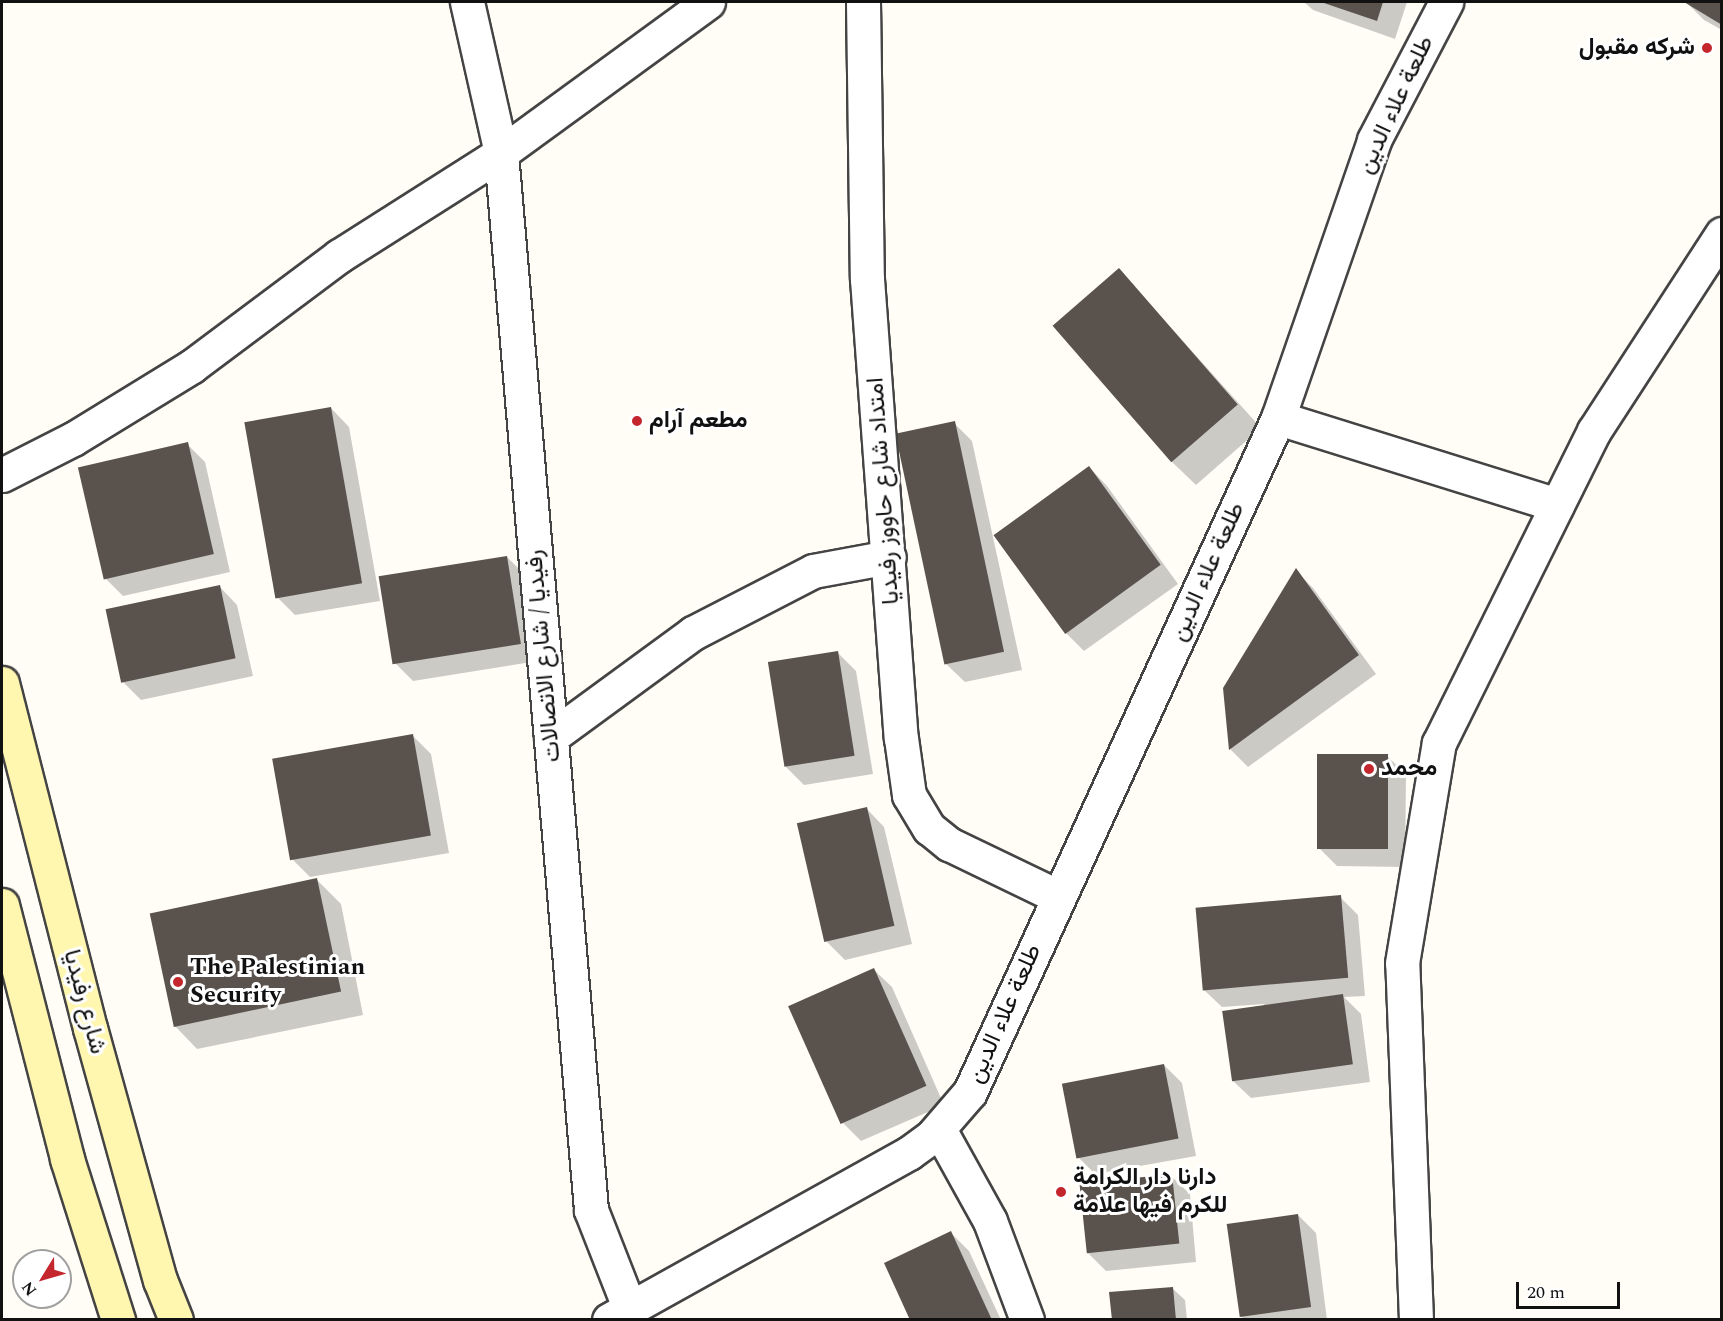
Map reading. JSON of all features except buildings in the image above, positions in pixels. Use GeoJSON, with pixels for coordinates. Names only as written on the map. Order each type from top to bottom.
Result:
{"type":"FeatureCollection","features":[{"type":"Feature","properties":{"kind":"main road","name":"شارع رفيديا"},"geometry":{"type":"LineString","coordinates":[[2,683],[90,1028],[160,1280],[176,1320]]}},
{"type":"Feature","properties":{"kind":"main road"},"geometry":{"type":"LineString","coordinates":[[2,905],[67,1159],[118,1320]]}},
{"type":"Feature","properties":{"kind":"street","name":"رفيديا / شارع الاتصالات"},"geometry":{"type":"LineString","coordinates":[[467,2],[501,153],[591,1210],[619,1313]]}},
{"type":"Feature","properties":{"kind":"street"},"geometry":{"type":"LineString","coordinates":[[2,475],[73,439],[192,366],[339,256],[501,153],[708,2]]}},
{"type":"Feature","properties":{"kind":"street","name":"امتداد شارع حاووز رفيديا"},"geometry":{"type":"LineString","coordinates":[[863,2],[867,279],[905,775],[917,813],[949,844],[1057,896]]}},
{"type":"Feature","properties":{"kind":"street","name":"طلعة علاء الدين"},"geometry":{"type":"LineString","coordinates":[[619,1313],[909,1153],[939,1129],[970,1092],[1057,896],[1083,847],[1278,418],[1374,140],[1446,2]]}},
{"type":"Feature","properties":{"kind":"street"},"geometry":{"type":"LineString","coordinates":[[1416,1320],[1402,963],[1434,766],[1450,717],[1594,430],[1722,234]]}},
{"type":"Feature","properties":{"kind":"street"},"geometry":{"type":"LineString","coordinates":[[1278,418],[1557,505]]}},
{"type":"Feature","properties":{"kind":"street"},"geometry":{"type":"LineString","coordinates":[[551,737],[693,633],[813,571],[889,557]]}},
{"type":"Feature","properties":{"kind":"street"},"geometry":{"type":"LineString","coordinates":[[939,1129],[990,1221],[1027,1320]]}},
{"type":"Feature","properties":{"kind":"place","name":"شركه مقبول"},"geometry":{"type":"Point","coordinates":[1707,48]}},
{"type":"Feature","properties":{"kind":"place","name":"مطعم آرام"},"geometry":{"type":"Point","coordinates":[637,421]}},
{"type":"Feature","properties":{"kind":"place","name":"محمد"},"geometry":{"type":"Point","coordinates":[1369,769]}},
{"type":"Feature","properties":{"kind":"place","name":"The Palestinian Security"},"geometry":{"type":"Point","coordinates":[178,982]}},
{"type":"Feature","properties":{"kind":"place","name":"دارنا دار الكرامة للكرم فيها علامة"},"geometry":{"type":"Point","coordinates":[1061,1192]}}]}
